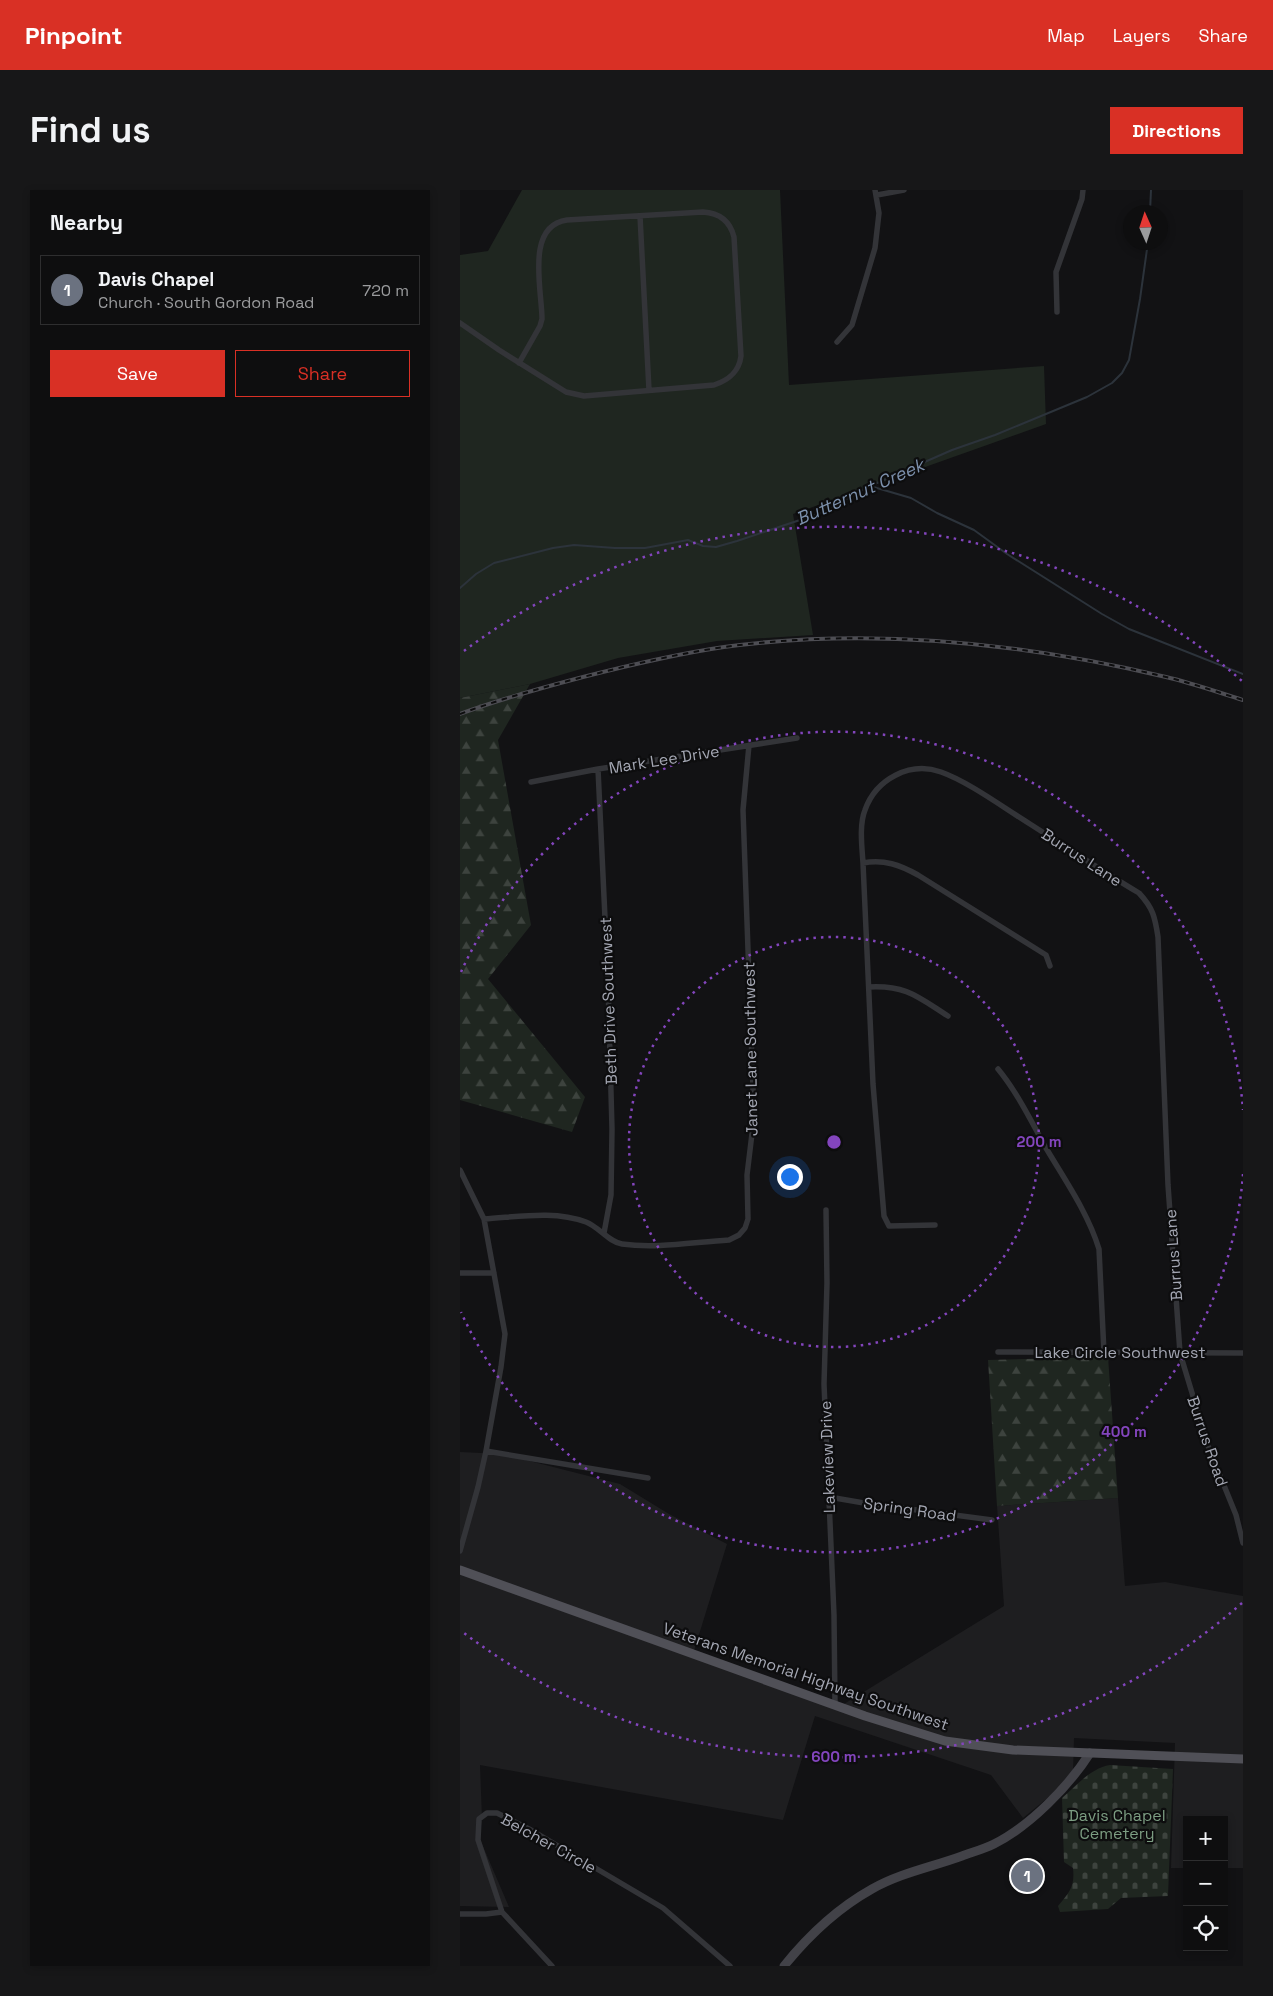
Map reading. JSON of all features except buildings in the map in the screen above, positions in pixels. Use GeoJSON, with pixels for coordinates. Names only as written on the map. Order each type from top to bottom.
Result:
{"type":"FeatureCollection","features":[{"type":"Feature","properties":{"kind":"main road","name":"Veterans Memorial Highway Southwest"},"geometry":{"type":"LineString","coordinates":[[460,1570],[910,1732],[945,1741],[1005,1750],[1243,1759]]}},
{"type":"Feature","properties":{"kind":"street"},"geometry":{"type":"LineString","coordinates":[[837,342],[852,325],[876,248],[879,213],[876,192],[904,190]]}},
{"type":"Feature","properties":{"kind":"street"},"geometry":{"type":"LineString","coordinates":[[1057,312],[1055,297],[1056,272],[1082,199],[1083,190]]}},
{"type":"Feature","properties":{"kind":"street"},"geometry":{"type":"LineString","coordinates":[[460,323],[520,363],[572,394],[584,396],[714,385],[729,379],[738,367],[740,348],[734,237],[729,224],[716,214],[710,212],[567,220],[560,221],[548,228],[540,243],[539,251],[542,319],[520,363]]}},
{"type":"Feature","properties":{"kind":"street"},"geometry":{"type":"LineString","coordinates":[[640,216],[649,390]]}},
{"type":"Feature","properties":{"kind":"street","name":"Mark Lee Drive"},"geometry":{"type":"LineString","coordinates":[[531,782],[598,769],[797,738]]}},
{"type":"Feature","properties":{"kind":"street","name":"Janet Lane Southwest"},"geometry":{"type":"LineString","coordinates":[[484,1219],[548,1215],[570,1217],[589,1223],[619,1244],[644,1246],[729,1240],[739,1235],[745,1228],[748,1219],[746,1176],[754,1117],[744,810],[749,745]]}},
{"type":"Feature","properties":{"kind":"street","name":"Burrus Lane"},"geometry":{"type":"LineString","coordinates":[[935,1225],[889,1226],[884,1216],[873,1084],[862,836],[864,811],[873,794],[887,780],[894,776],[909,769],[922,768],[941,772],[978,791],[1139,894],[1149,904],[1156,919],[1168,1185],[1180,1352],[1184,1368]]}},
{"type":"Feature","properties":{"kind":"street","name":"Beth Drive Southwest"},"geometry":{"type":"LineString","coordinates":[[598,769],[608,982],[612,1129],[611,1195],[604,1233]]}},
{"type":"Feature","properties":{"kind":"street"},"geometry":{"type":"LineString","coordinates":[[863,863],[886,862],[899,865],[918,875],[1046,955],[1050,966]]}},
{"type":"Feature","properties":{"kind":"street"},"geometry":{"type":"LineString","coordinates":[[869,987],[886,986],[908,991],[948,1016]]}},
{"type":"Feature","properties":{"kind":"street"},"geometry":{"type":"LineString","coordinates":[[998,1069],[1021,1104],[1096,1237],[1099,1249],[1104,1353]]}},
{"type":"Feature","properties":{"kind":"street"},"geometry":{"type":"LineString","coordinates":[[460,1170],[484,1219],[505,1334],[486,1451],[460,1551]]}},
{"type":"Feature","properties":{"kind":"street","name":"Lakeview Drive"},"geometry":{"type":"LineString","coordinates":[[826,1210],[827,1283],[824,1384],[834,1615],[834,1705]]}},
{"type":"Feature","properties":{"kind":"street"},"geometry":{"type":"LineString","coordinates":[[460,1273],[494,1273]]}},
{"type":"Feature","properties":{"kind":"street","name":"Lake Circle Southwest"},"geometry":{"type":"LineString","coordinates":[[998,1352],[1243,1353]]}},
{"type":"Feature","properties":{"kind":"street","name":"Burrus Road"},"geometry":{"type":"LineString","coordinates":[[1184,1368],[1208,1446],[1236,1515],[1243,1543]]}},
{"type":"Feature","properties":{"kind":"street"},"geometry":{"type":"LineString","coordinates":[[486,1451],[648,1478]]}},
{"type":"Feature","properties":{"kind":"street","name":"Spring Road"},"geometry":{"type":"LineString","coordinates":[[829,1497],[992,1520]]}},
{"type":"Feature","properties":{"kind":"street"},"geometry":{"type":"LineString","coordinates":[[784,1966],[805,1940],[826,1922],[873,1888],[904,1874],[961,1857],[995,1844],[1019,1827],[1070,1782],[1090,1753]]}},
{"type":"Feature","properties":{"kind":"street","name":"Belcher Circle"},"geometry":{"type":"LineString","coordinates":[[552,1966],[502,1912],[478,1840],[479,1819],[487,1814],[497,1813],[532,1830],[663,1908],[730,1966]]}},
{"type":"Feature","properties":{"kind":"street"},"geometry":{"type":"LineString","coordinates":[[460,1914],[502,1912]]}},
{"type":"Feature","properties":{"kind":"shaded area"},"geometry":{"type":"Polygon","coordinates":[[[460,1452],[502,1454],[620,1484],[669,1514],[727,1544],[693,1654],[844,1704],[1004,1606],[997,1506],[1118,1498],[1125,1586],[1165,1582],[1243,1596],[1243,1868],[1228,1868],[1228,1816],[1183,1816],[1183,1868],[1171,1868],[1175,1743],[1074,1738],[1073,1773],[1050,1796],[1023,1818],[991,1775],[815,1716],[783,1820],[480,1765],[482,1819],[479,1837],[509,1907],[460,1906],[460,1452]]]}},
{"type":"Feature","properties":{"kind":"green space"},"geometry":{"type":"Polygon","coordinates":[[[522,190],[780,190],[789,385],[1044,366],[1046,424],[793,514],[813,635],[717,641],[618,658],[530,684],[460,698],[460,255],[488,251],[522,190]]]}},
{"type":"Feature","properties":{"kind":"green space"},"geometry":{"type":"Polygon","coordinates":[[[530,684],[498,740],[531,925],[488,979],[585,1097],[572,1132],[460,1100],[460,698],[530,684]]]}},
{"type":"Feature","properties":{"kind":"green space"},"geometry":{"type":"Polygon","coordinates":[[[1108,1357],[1118,1498],[997,1506],[988,1360],[1108,1357]]]}},
{"type":"Feature","properties":{"kind":"green space","name":"Davis Chapel Cemetery"},"geometry":{"type":"Polygon","coordinates":[[[1110,1765],[1173,1769],[1168,1896],[1121,1898],[1108,1909],[1060,1912],[1058,1906],[1066,1897],[1073,1880],[1073,1868],[1064,1862],[1062,1798],[1090,1774],[1110,1765]]]}},
{"type":"Feature","properties":{"kind":"waterway","name":"Butternut Creek"},"geometry":{"type":"LineString","coordinates":[[1150,205],[1151,190]]}},
{"type":"Feature","properties":{"kind":"waterway","name":"Butternut Creek"},"geometry":{"type":"LineString","coordinates":[[460,588],[476,574],[494,563],[553,548],[574,545],[645,548],[688,540],[703,546],[716,547],[737,541],[824,512],[870,486],[952,450],[995,435],[1087,397],[1112,383],[1122,373],[1129,360],[1147,250]]}},
{"type":"Feature","properties":{"kind":"waterway"},"geometry":{"type":"LineString","coordinates":[[870,486],[911,498],[937,513],[974,530],[1007,554],[1129,629],[1243,674]]}},
{"type":"Feature","properties":{"kind":"railway"},"geometry":{"type":"LineString","coordinates":[[460,714],[552,685],[671,656],[724,647],[779,641],[835,638],[947,642],[1057,655],[1166,677],[1243,700]]}},
{"type":"Feature","properties":{"kind":"place","name":"Davis Chapel"},"geometry":{"type":"Point","coordinates":[1027,1876]}}]}
